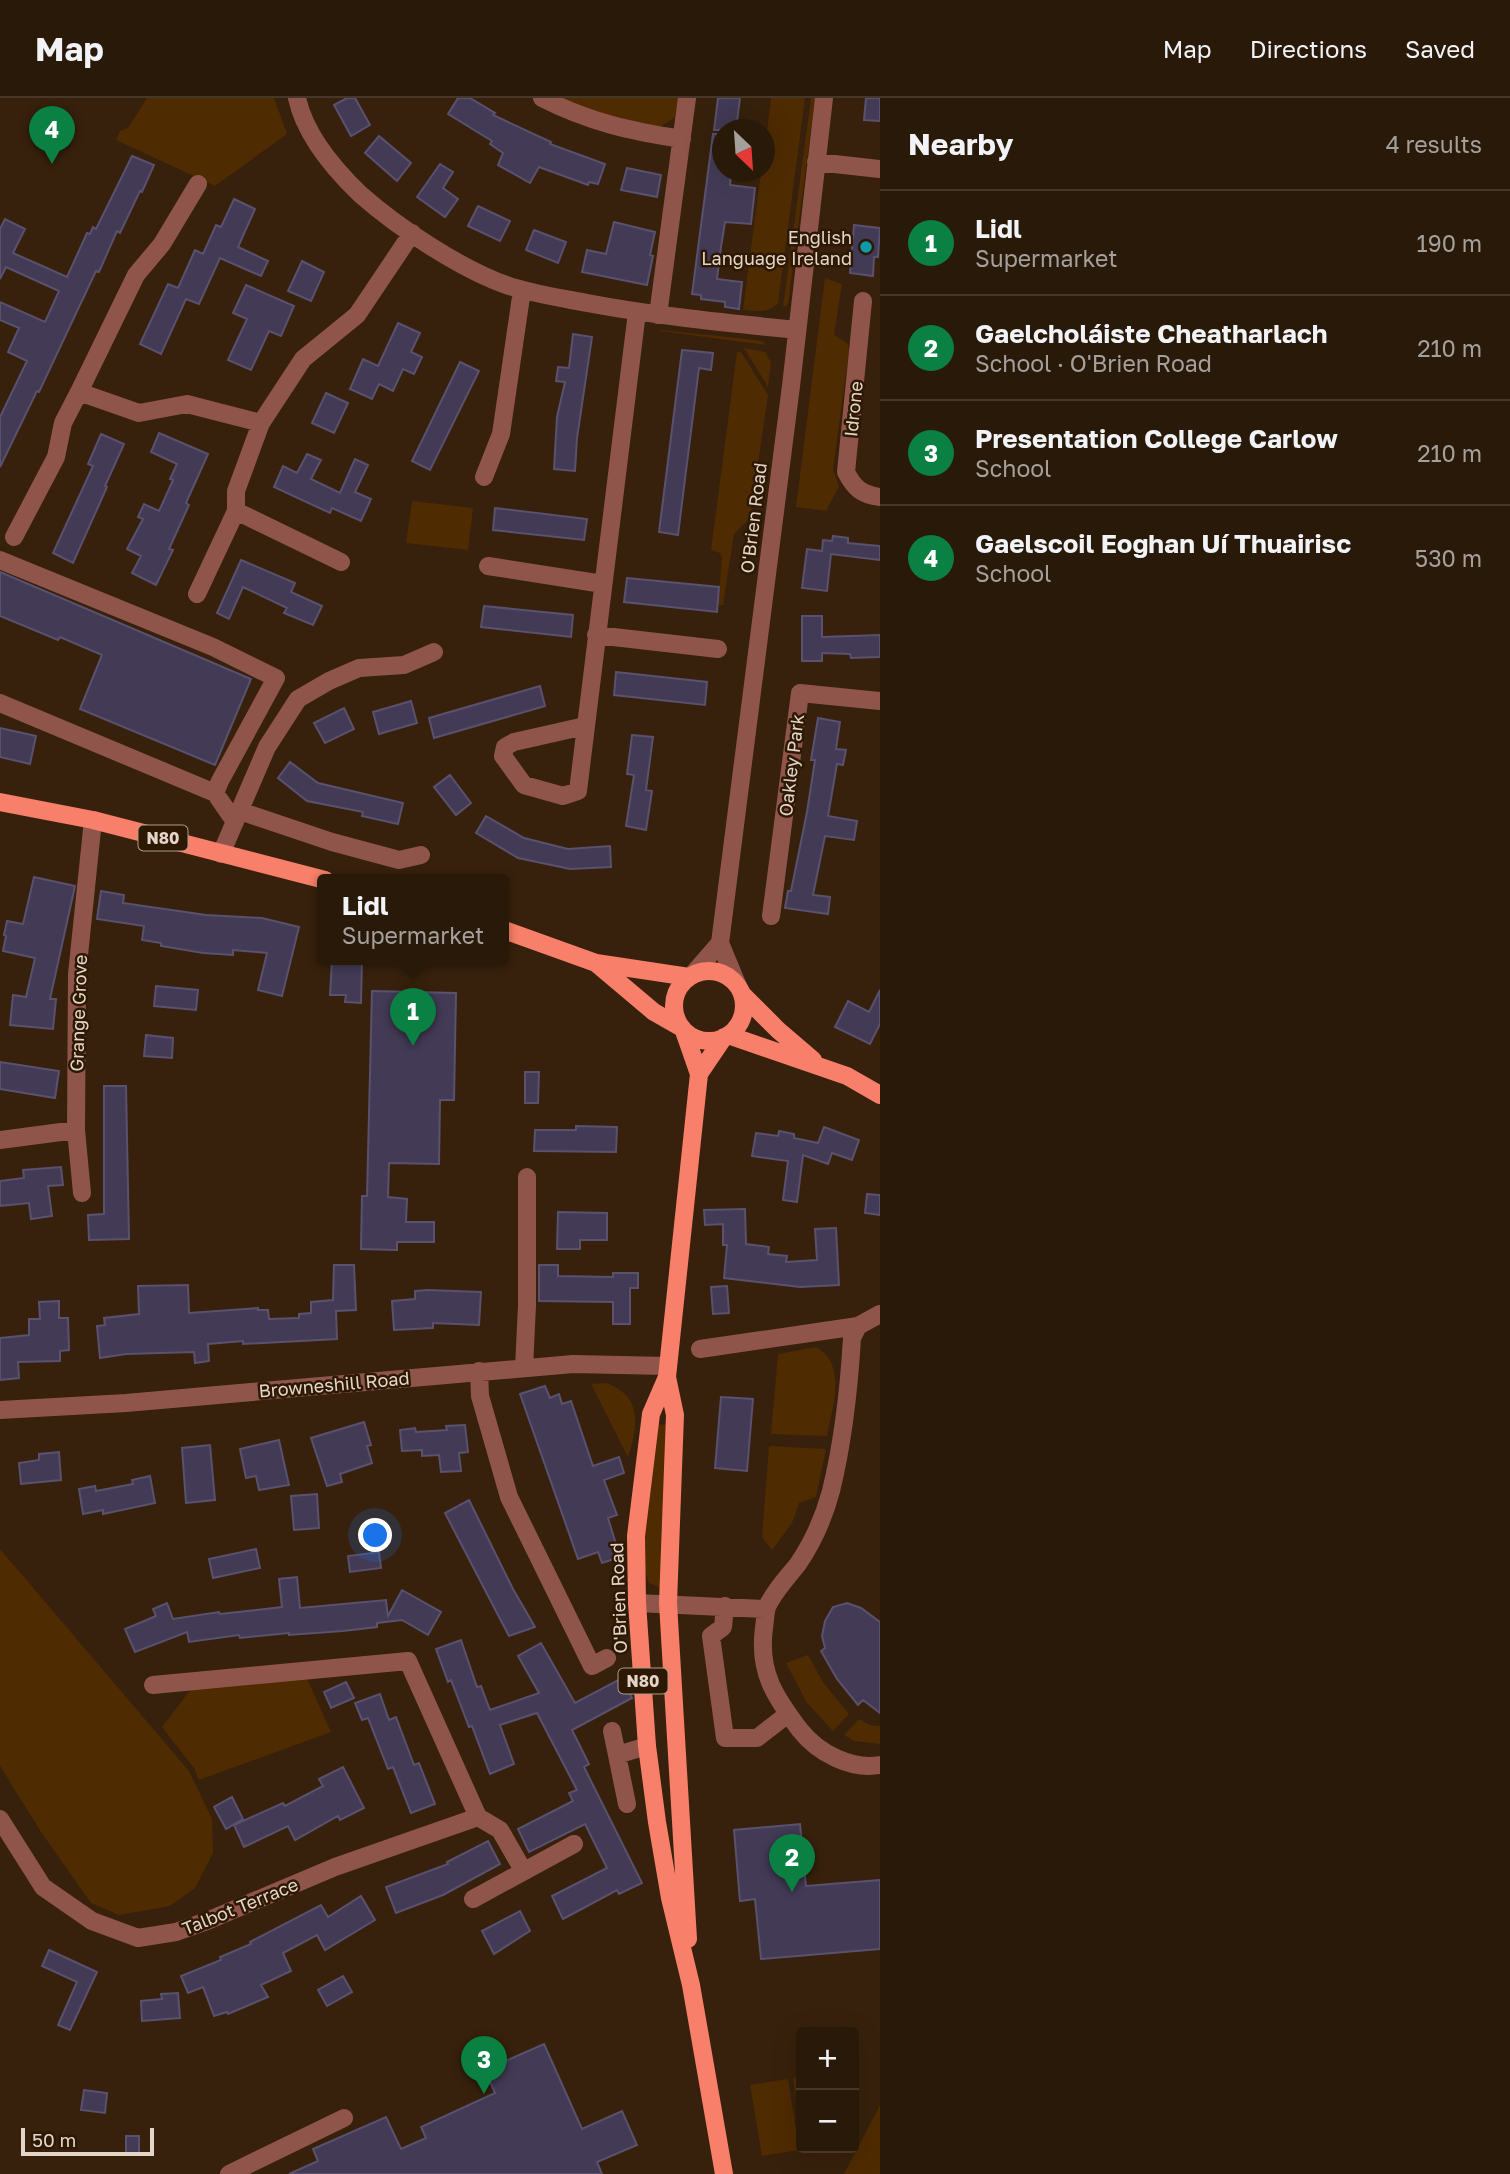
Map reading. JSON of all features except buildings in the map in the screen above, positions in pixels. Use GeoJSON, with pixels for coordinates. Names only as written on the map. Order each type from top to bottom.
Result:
{"type":"FeatureCollection","features":[{"type":"Feature","properties":{"kind":"main road","name":"N80"},"geometry":{"type":"LineString","coordinates":[[0,802],[93,820],[317,878]]}},
{"type":"Feature","properties":{"kind":"main road"},"geometry":{"type":"LineString","coordinates":[[509,932],[596,962],[691,975],[705,970],[728,975],[778,1030],[821,1067]]}},
{"type":"Feature","properties":{"kind":"main road"},"geometry":{"type":"LineString","coordinates":[[596,962],[654,1012],[703,1041],[715,1041],[726,1036],[846,1076],[880,1095]]}},
{"type":"Feature","properties":{"kind":"main road","name":"N80"},"geometry":{"type":"LineString","coordinates":[[683,1030],[674,1013],[673,1002],[677,990],[691,975]]}},
{"type":"Feature","properties":{"kind":"main road","name":"N80"},"geometry":{"type":"LineString","coordinates":[[726,1036],[736,1029],[742,1019],[745,1007],[740,989]]}},
{"type":"Feature","properties":{"kind":"main road","name":"O'Brien Road"},"geometry":{"type":"LineString","coordinates":[[683,1030],[699,1074],[668,1372],[675,1415],[668,1603],[691,1985]]}},
{"type":"Feature","properties":{"kind":"main road","name":"O'Brien Road"},"geometry":{"type":"LineString","coordinates":[[699,1074],[726,1036]]}},
{"type":"Feature","properties":{"kind":"main road","name":"O'Brien Road"},"geometry":{"type":"LineString","coordinates":[[668,1372],[651,1414],[636,1536],[637,1603],[647,1746],[670,1898],[691,1985],[724,2174]]}},
{"type":"Feature","properties":{"kind":"street"},"geometry":{"type":"LineString","coordinates":[[297,98],[301,117],[336,171],[378,210],[412,233],[491,278],[522,290],[638,312],[797,331]]}},
{"type":"Feature","properties":{"kind":"street"},"geometry":{"type":"LineString","coordinates":[[542,98],[575,114],[623,130],[682,139]]}},
{"type":"Feature","properties":{"kind":"street"},"geometry":{"type":"LineString","coordinates":[[658,315],[687,98]]}},
{"type":"Feature","properties":{"kind":"street","name":"O'Brien Road"},"geometry":{"type":"LineString","coordinates":[[740,989],[720,943],[824,98]]}},
{"type":"Feature","properties":{"kind":"street"},"geometry":{"type":"LineString","coordinates":[[816,162],[880,169]]}},
{"type":"Feature","properties":{"kind":"street"},"geometry":{"type":"LineString","coordinates":[[14,537],[56,457],[63,423],[136,275],[162,244],[198,184]]}},
{"type":"Feature","properties":{"kind":"street"},"geometry":{"type":"LineString","coordinates":[[197,594],[236,511],[236,492],[261,423],[303,359],[357,315],[412,233]]}},
{"type":"Feature","properties":{"kind":"street"},"geometry":{"type":"LineString","coordinates":[[484,477],[501,434],[522,290]]}},
{"type":"Feature","properties":{"kind":"street","name":"Idrone"},"geometry":{"type":"LineString","coordinates":[[863,301],[846,472],[853,486],[868,496],[880,497]]}},
{"type":"Feature","properties":{"kind":"street"},"geometry":{"type":"LineString","coordinates":[[584,726],[514,742],[505,747],[503,756],[524,785],[563,796],[578,791],[584,726],[638,312]]}},
{"type":"Feature","properties":{"kind":"street"},"geometry":{"type":"LineString","coordinates":[[79,393],[139,413],[187,404],[261,423]]}},
{"type":"Feature","properties":{"kind":"street"},"geometry":{"type":"LineString","coordinates":[[236,511],[341,562]]}},
{"type":"Feature","properties":{"kind":"street"},"geometry":{"type":"LineString","coordinates":[[0,560],[213,647],[276,678],[215,793]]}},
{"type":"Feature","properties":{"kind":"street"},"geometry":{"type":"LineString","coordinates":[[488,566],[603,584]]}},
{"type":"Feature","properties":{"kind":"street"},"geometry":{"type":"LineString","coordinates":[[596,635],[718,649]]}},
{"type":"Feature","properties":{"kind":"street"},"geometry":{"type":"LineString","coordinates":[[222,854],[267,747],[298,699],[359,668],[404,665],[434,652]]}},
{"type":"Feature","properties":{"kind":"street","name":"Oakley Park"},"geometry":{"type":"LineString","coordinates":[[771,916],[800,693],[880,701]]}},
{"type":"Feature","properties":{"kind":"street"},"geometry":{"type":"LineString","coordinates":[[0,703],[215,793],[237,817],[399,860],[421,855]]}},
{"type":"Feature","properties":{"kind":"street","name":"Grange Grove"},"geometry":{"type":"LineString","coordinates":[[82,1193],[76,1130],[77,974],[93,820]]}},
{"type":"Feature","properties":{"kind":"street"},"geometry":{"type":"LineString","coordinates":[[691,975],[720,943]]}},
{"type":"Feature","properties":{"kind":"street"},"geometry":{"type":"LineString","coordinates":[[0,1140],[76,1130]]}},
{"type":"Feature","properties":{"kind":"street"},"geometry":{"type":"LineString","coordinates":[[524,1368],[527,1177]]}},
{"type":"Feature","properties":{"kind":"street"},"geometry":{"type":"LineString","coordinates":[[700,1349],[858,1326],[880,1314]]}},
{"type":"Feature","properties":{"kind":"street"},"geometry":{"type":"LineString","coordinates":[[858,1326],[852,1338],[841,1441],[821,1523],[799,1562],[766,1609],[762,1641],[763,1662],[769,1681],[788,1714],[816,1747],[834,1757],[870,1767],[880,1765]]}},
{"type":"Feature","properties":{"kind":"street","name":"Browneshill Road"},"geometry":{"type":"LineString","coordinates":[[0,1410],[126,1403],[573,1364],[668,1372]]}},
{"type":"Feature","properties":{"kind":"street"},"geometry":{"type":"LineString","coordinates":[[479,1371],[480,1396],[509,1497],[592,1666],[607,1658]]}},
{"type":"Feature","properties":{"kind":"street"},"geometry":{"type":"LineString","coordinates":[[637,1603],[766,1609]]}},
{"type":"Feature","properties":{"kind":"street"},"geometry":{"type":"LineString","coordinates":[[725,1606],[723,1627],[711,1636],[725,1738],[757,1738],[788,1714]]}},
{"type":"Feature","properties":{"kind":"street"},"geometry":{"type":"LineString","coordinates":[[153,1685],[408,1661],[478,1816],[500,1830],[523,1870]]}},
{"type":"Feature","properties":{"kind":"street"},"geometry":{"type":"LineString","coordinates":[[612,1731],[627,1804]]}},
{"type":"Feature","properties":{"kind":"street"},"geometry":{"type":"LineString","coordinates":[[617,1755],[647,1746]]}},
{"type":"Feature","properties":{"kind":"street","name":"Talbot Terrace"},"geometry":{"type":"LineString","coordinates":[[0,1819],[43,1887],[92,1921],[138,1938],[176,1932],[207,1921],[335,1867],[478,1816]]}},
{"type":"Feature","properties":{"kind":"street"},"geometry":{"type":"LineString","coordinates":[[473,1899],[574,1843]]}},
{"type":"Feature","properties":{"kind":"street"},"geometry":{"type":"LineString","coordinates":[[229,2174],[344,2118]]}},
{"type":"Feature","properties":{"kind":"shaded area"},"geometry":{"type":"Polygon","coordinates":[[[147,98],[274,98],[287,134],[215,186],[116,140],[120,131],[128,128],[147,98]]]}},
{"type":"Feature","properties":{"kind":"shaded area"},"geometry":{"type":"Polygon","coordinates":[[[560,98],[679,98],[675,117],[660,127],[597,113],[560,98]]]}},
{"type":"Feature","properties":{"kind":"shaded area"},"geometry":{"type":"Polygon","coordinates":[[[771,98],[805,98],[778,303],[766,310],[743,310],[760,182],[775,182],[775,119],[768,119],[771,98]]]}},
{"type":"Feature","properties":{"kind":"shaded area"},"geometry":{"type":"Polygon","coordinates":[[[811,98],[815,98],[788,305],[783,307],[811,98]]]}},
{"type":"Feature","properties":{"kind":"shaded area"},"geometry":{"type":"Polygon","coordinates":[[[825,278],[842,284],[834,335],[847,343],[849,350],[833,470],[839,486],[826,511],[796,507],[825,278]]]}},
{"type":"Feature","properties":{"kind":"shaded area"},"geometry":{"type":"Polygon","coordinates":[[[660,331],[756,340],[766,345],[660,331]]]}},
{"type":"Feature","properties":{"kind":"shaded area"},"geometry":{"type":"Polygon","coordinates":[[[744,348],[765,352],[771,362],[768,387],[744,348]]]}},
{"type":"Feature","properties":{"kind":"shaded area"},"geometry":{"type":"Polygon","coordinates":[[[737,352],[741,352],[768,395],[750,518],[734,534],[723,605],[718,605],[722,558],[720,553],[711,550],[737,352]]]}},
{"type":"Feature","properties":{"kind":"shaded area"},"geometry":{"type":"Polygon","coordinates":[[[412,501],[473,508],[468,550],[406,543],[412,501]]]}},
{"type":"Feature","properties":{"kind":"shaded area"},"geometry":{"type":"Polygon","coordinates":[[[816,1347],[826,1355],[835,1376],[834,1400],[827,1436],[771,1434],[778,1354],[816,1347]]]}},
{"type":"Feature","properties":{"kind":"shaded area"},"geometry":{"type":"Polygon","coordinates":[[[606,1383],[626,1396],[635,1413],[634,1434],[628,1457],[591,1384],[606,1383]]]}},
{"type":"Feature","properties":{"kind":"shaded area"},"geometry":{"type":"Polygon","coordinates":[[[655,1424],[669,1425],[661,1588],[649,1583],[643,1550],[644,1506],[655,1424]]]}},
{"type":"Feature","properties":{"kind":"shaded area"},"geometry":{"type":"Polygon","coordinates":[[[769,1446],[826,1449],[816,1497],[799,1503],[792,1523],[772,1550],[762,1537],[769,1446]]]}},
{"type":"Feature","properties":{"kind":"shaded area"},"geometry":{"type":"Polygon","coordinates":[[[0,1549],[189,1771],[212,1819],[213,1853],[195,1888],[170,1906],[119,1915],[91,1903],[41,1832],[0,1766],[0,1549]]]}},
{"type":"Feature","properties":{"kind":"shaded area"},"geometry":{"type":"Polygon","coordinates":[[[808,1655],[823,1682],[849,1714],[833,1731],[807,1703],[786,1663],[808,1655]]]}},
{"type":"Feature","properties":{"kind":"shaded area"},"geometry":{"type":"Polygon","coordinates":[[[307,1679],[331,1732],[199,1780],[194,1768],[162,1727],[192,1688],[307,1679]]]}},
{"type":"Feature","properties":{"kind":"shaded area"},"geometry":{"type":"Polygon","coordinates":[[[859,1719],[870,1725],[880,1726],[880,1744],[854,1741],[844,1735],[859,1719]]]}},
{"type":"Feature","properties":{"kind":"shaded area"},"geometry":{"type":"Polygon","coordinates":[[[788,2079],[796,2131],[796,2150],[762,2156],[750,2085],[788,2079]]]}},
{"type":"Feature","properties":{"kind":"shaded area"},"geometry":{"type":"Polygon","coordinates":[[[880,2105],[880,2174],[844,2174],[855,2153],[859,2153],[859,2145],[880,2105]]]}},
{"type":"Feature","properties":{"kind":"place","name":"Gaelscoil Eoghan Uí Thuairisc"},"geometry":{"type":"Point","coordinates":[52,164]}},
{"type":"Feature","properties":{"kind":"place","name":"English Language Ireland"},"geometry":{"type":"Point","coordinates":[866,247]}},
{"type":"Feature","properties":{"kind":"place","name":"Lidl"},"geometry":{"type":"Point","coordinates":[413,1046]}},
{"type":"Feature","properties":{"kind":"place","name":"Gaelcholáiste Cheatharlach"},"geometry":{"type":"Point","coordinates":[792,1892]}},
{"type":"Feature","properties":{"kind":"place","name":"Presentation College Carlow"},"geometry":{"type":"Point","coordinates":[484,2094]}}]}
